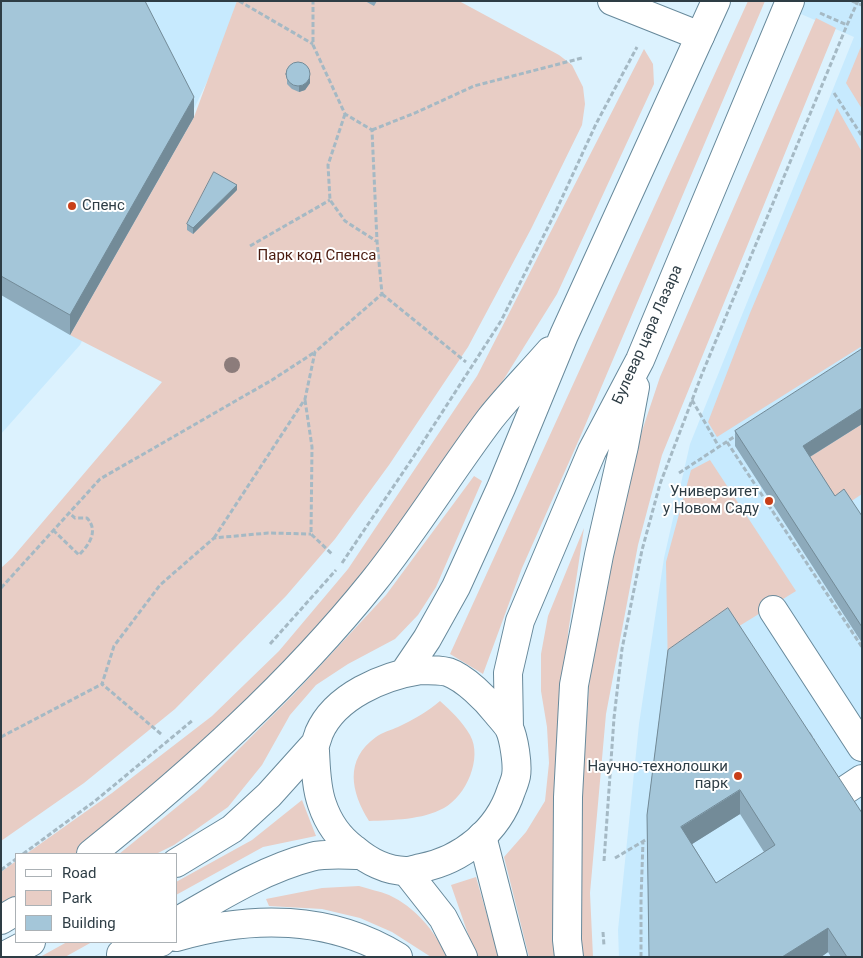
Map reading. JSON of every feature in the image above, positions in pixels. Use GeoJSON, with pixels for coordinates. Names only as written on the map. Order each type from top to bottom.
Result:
{"type":"FeatureCollection","features":[{"type":"Feature","properties":{"kind":"main road"},"geometry":{"type":"LineString","coordinates":[[612,1],[700,36]]}},
{"type":"Feature","properties":{"kind":"main road"},"geometry":{"type":"LineString","coordinates":[[404,673],[427,639],[456,587],[501,488],[564,335],[716,1]]}},
{"type":"Feature","properties":{"kind":"main road","name":"Булевар цара Лазара"},"geometry":{"type":"LineString","coordinates":[[509,728],[508,673],[520,622],[592,450],[640,360],[790,1]]}},
{"type":"Feature","properties":{"kind":"main road"},"geometry":{"type":"LineString","coordinates":[[92,853],[215,750],[321,642],[374,581],[491,418],[564,335]]}},
{"type":"Feature","properties":{"kind":"main road"},"geometry":{"type":"LineString","coordinates":[[569,957],[568,797],[574,685],[640,360]]}},
{"type":"Feature","properties":{"kind":"main road"},"geometry":{"type":"LineString","coordinates":[[773,610],[862,747]]}},
{"type":"Feature","properties":{"kind":"main road"},"geometry":{"type":"LineString","coordinates":[[178,862],[232,829],[269,795],[314,745],[324,723],[340,705],[362,690],[404,673],[421,670],[448,672],[477,692],[490,704],[509,728],[516,758],[516,776],[509,798],[499,818],[466,850],[438,864],[406,871],[384,867],[361,855],[343,841],[330,823],[324,810],[316,777],[314,745]]}},
{"type":"Feature","properties":{"kind":"main road"},"geometry":{"type":"LineString","coordinates":[[835,796],[862,779]]}},
{"type":"Feature","properties":{"kind":"main road"},"geometry":{"type":"LineString","coordinates":[[482,836],[513,957]]}},
{"type":"Feature","properties":{"kind":"main road"},"geometry":{"type":"LineString","coordinates":[[178,921],[252,880],[290,864],[312,857],[361,855]]}},
{"type":"Feature","properties":{"kind":"main road"},"geometry":{"type":"LineString","coordinates":[[406,871],[443,918],[463,957]]}},
{"type":"Feature","properties":{"kind":"main road"},"geometry":{"type":"LineString","coordinates":[[1,920],[15,912]]}},
{"type":"Feature","properties":{"kind":"main road"},"geometry":{"type":"LineString","coordinates":[[178,936],[252,922],[293,922],[323,926],[365,939],[398,957]]}},
{"type":"Feature","properties":{"kind":"main road"},"geometry":{"type":"LineString","coordinates":[[2,957],[29,943]]}},
{"type":"Feature","properties":{"kind":"main road"},"geometry":{"type":"LineString","coordinates":[[126,951],[157,943]]}},
{"type":"Feature","properties":{"kind":"path"},"geometry":{"type":"LineString","coordinates":[[239,1],[314,45]]}},
{"type":"Feature","properties":{"kind":"path"},"geometry":{"type":"LineString","coordinates":[[313,1],[314,45],[345,114],[372,130]]}},
{"type":"Feature","properties":{"kind":"path"},"geometry":{"type":"LineString","coordinates":[[603,865],[614,718],[622,649],[642,550],[655,503],[665,470],[692,400],[847,24],[859,3],[852,1]]}},
{"type":"Feature","properties":{"kind":"path"},"geometry":{"type":"LineString","coordinates":[[265,650],[341,564],[414,456],[500,321],[556,212],[596,124],[652,18]]}},
{"type":"Feature","properties":{"kind":"path"},"geometry":{"type":"LineString","coordinates":[[372,130],[474,86],[582,58]]}},
{"type":"Feature","properties":{"kind":"path"},"geometry":{"type":"LineString","coordinates":[[834,93],[862,136]]}},
{"type":"Feature","properties":{"kind":"path"},"geometry":{"type":"LineString","coordinates":[[345,114],[328,165],[330,200],[345,221],[377,242]]}},
{"type":"Feature","properties":{"kind":"path"},"geometry":{"type":"LineString","coordinates":[[372,130],[377,242],[382,294],[466,362]]}},
{"type":"Feature","properties":{"kind":"path"},"geometry":{"type":"LineString","coordinates":[[250,246],[330,200]]}},
{"type":"Feature","properties":{"kind":"path"},"geometry":{"type":"LineString","coordinates":[[1,588],[100,479],[272,380],[314,352],[382,294]]}},
{"type":"Feature","properties":{"kind":"path"},"geometry":{"type":"LineString","coordinates":[[311,534],[312,447],[305,399],[314,352]]}},
{"type":"Feature","properties":{"kind":"path"},"geometry":{"type":"LineString","coordinates":[[1,737],[102,684],[114,646],[160,584],[214,538],[305,399]]}},
{"type":"Feature","properties":{"kind":"path"},"geometry":{"type":"LineString","coordinates":[[692,400],[720,447]]}},
{"type":"Feature","properties":{"kind":"path"},"geometry":{"type":"LineString","coordinates":[[679,473],[743,432]]}},
{"type":"Feature","properties":{"kind":"path"},"geometry":{"type":"LineString","coordinates":[[727,442],[862,647]]}},
{"type":"Feature","properties":{"kind":"path"},"geometry":{"type":"LineString","coordinates":[[53,530],[79,555],[88,546],[92,534],[91,522],[88,518],[75,518],[69,513]]}},
{"type":"Feature","properties":{"kind":"path"},"geometry":{"type":"LineString","coordinates":[[214,538],[268,533],[311,534],[332,554]]}},
{"type":"Feature","properties":{"kind":"path"},"geometry":{"type":"LineString","coordinates":[[102,684],[160,734]]}},
{"type":"Feature","properties":{"kind":"path"},"geometry":{"type":"LineString","coordinates":[[24,853],[96,802],[195,718]]}},
{"type":"Feature","properties":{"kind":"path"},"geometry":{"type":"LineString","coordinates":[[615,858],[645,840],[641,899],[641,957]]}},
{"type":"Feature","properties":{"kind":"path"},"geometry":{"type":"LineString","coordinates":[[1,870],[15,860]]}},
{"type":"Feature","properties":{"kind":"path"},"geometry":{"type":"LineString","coordinates":[[603,930],[604,948]]}},
{"type":"Feature","properties":{"kind":"shaded area","name":"Спенс"},"geometry":{"type":"Polygon","coordinates":[[[1,1],[246,1],[80,345],[1,434],[1,1]]]}},
{"type":"Feature","properties":{"kind":"shaded area","name":"Универзитет у Новом Саду"},"geometry":{"type":"Polygon","coordinates":[[[771,1],[862,1],[862,957],[619,957],[618,930],[639,724],[664,558],[690,444],[854,37],[771,1]]]}},
{"type":"Feature","properties":{"kind":"green space","name":"Парк код Спенса"},"geometry":{"type":"Polygon","coordinates":[[[237,1],[459,1],[559,55],[572,65],[583,87],[585,104],[582,125],[531,229],[468,347],[389,465],[335,539],[286,596],[175,709],[84,783],[1,841],[1,568],[12,558],[162,382],[70,335],[194,117],[237,1]]]}},
{"type":"Feature","properties":{"kind":"green space"},"geometry":{"type":"Polygon","coordinates":[[[748,1],[765,1],[581,435],[522,568],[483,674],[450,654],[748,1]]]}},
{"type":"Feature","properties":{"kind":"green space"},"geometry":{"type":"Polygon","coordinates":[[[816,18],[836,28],[662,455],[638,545],[606,714],[590,893],[593,957],[581,957],[578,857],[589,685],[607,567],[636,449],[660,377],[816,18]]]}},
{"type":"Feature","properties":{"kind":"green space"},"geometry":{"type":"Polygon","coordinates":[[[862,44],[862,109],[846,83],[862,44]]]}},
{"type":"Feature","properties":{"kind":"green space"},"geometry":{"type":"Polygon","coordinates":[[[644,49],[653,64],[654,84],[557,294],[464,443],[409,519],[288,662],[122,817],[76,853],[27,853],[112,793],[212,716],[279,651],[348,569],[477,376],[644,49]]]}},
{"type":"Feature","properties":{"kind":"green space"},"geometry":{"type":"Polygon","coordinates":[[[837,108],[862,152],[862,346],[717,437],[708,422],[750,313],[837,108]]]}},
{"type":"Feature","properties":{"kind":"green space"},"geometry":{"type":"Polygon","coordinates":[[[862,424],[862,494],[835,512],[803,461],[862,424]]]}},
{"type":"Feature","properties":{"kind":"green space"},"geometry":{"type":"Polygon","coordinates":[[[710,460],[796,591],[728,633],[668,674],[666,562],[691,470],[710,460]]]}},
{"type":"Feature","properties":{"kind":"green space"},"geometry":{"type":"Polygon","coordinates":[[[474,476],[482,481],[436,587],[418,615],[395,639],[348,664],[316,685],[290,715],[262,765],[228,807],[174,845],[158,853],[120,853],[199,789],[294,694],[386,595],[474,476]]]}},
{"type":"Feature","properties":{"kind":"green space"},"geometry":{"type":"Polygon","coordinates":[[[584,528],[568,633],[561,732],[558,957],[529,957],[504,857],[526,832],[545,801],[549,763],[547,727],[541,691],[541,654],[548,616],[584,528]]]}},
{"type":"Feature","properties":{"kind":"green space"},"geometry":{"type":"Polygon","coordinates":[[[440,701],[463,725],[474,744],[473,765],[465,786],[452,802],[435,812],[407,819],[369,821],[358,799],[355,788],[355,766],[359,756],[376,737],[414,719],[440,701]]]}},
{"type":"Feature","properties":{"kind":"green space"},"geometry":{"type":"Polygon","coordinates":[[[302,800],[316,836],[263,847],[178,894],[178,881],[252,840],[302,800]]]}},
{"type":"Feature","properties":{"kind":"green space"},"geometry":{"type":"Polygon","coordinates":[[[15,862],[15,898],[1,906],[1,872],[15,862]]]}},
{"type":"Feature","properties":{"kind":"green space"},"geometry":{"type":"Polygon","coordinates":[[[476,877],[499,957],[476,957],[451,885],[476,877]]]}},
{"type":"Feature","properties":{"kind":"green space"},"geometry":{"type":"Polygon","coordinates":[[[359,886],[389,895],[416,913],[437,938],[447,957],[431,957],[392,932],[360,918],[322,909],[269,906],[266,899],[322,888],[359,886]]]}},
{"type":"Feature","properties":{"kind":"green space"},"geometry":{"type":"Polygon","coordinates":[[[65,943],[90,943],[65,957],[40,957],[65,943]]]}},
{"type":"Feature","properties":{"kind":"building","name":"Спенс"},"geometry":{"type":"Polygon","coordinates":[[[1,1],[145,1],[194,97],[70,315],[1,276],[1,1]]]}},
{"type":"Feature","properties":{"kind":"building"},"geometry":{"type":"Polygon","coordinates":[[[298,62],[306,66],[310,74],[306,82],[298,86],[290,82],[286,74],[290,66],[298,62]]]}},
{"type":"Feature","properties":{"kind":"building"},"geometry":{"type":"Polygon","coordinates":[[[214,172],[237,185],[193,228],[187,224],[214,172]]]}},
{"type":"Feature","properties":{"kind":"building"},"geometry":{"type":"Polygon","coordinates":[[[862,349],[862,408],[803,446],[835,496],[844,489],[862,516],[862,627],[735,431],[862,349]]]}},
{"type":"Feature","properties":{"kind":"building","name":"Научно-технолошки парк"},"geometry":{"type":"Polygon","coordinates":[[[728,608],[862,813],[862,957],[847,957],[828,928],[782,957],[649,957],[647,815],[668,650],[728,608]],[[740,790],[681,827],[716,883],[775,845],[740,790]]]}},
{"type":"Feature","properties":{"kind":"place","name":"Спенс"},"geometry":{"type":"Point","coordinates":[72,206]}},
{"type":"Feature","properties":{"kind":"place","name":"Универзитет у Новом Саду"},"geometry":{"type":"Point","coordinates":[769,501]}},
{"type":"Feature","properties":{"kind":"place","name":"Научно-технолошки парк"},"geometry":{"type":"Point","coordinates":[738,776]}}]}
